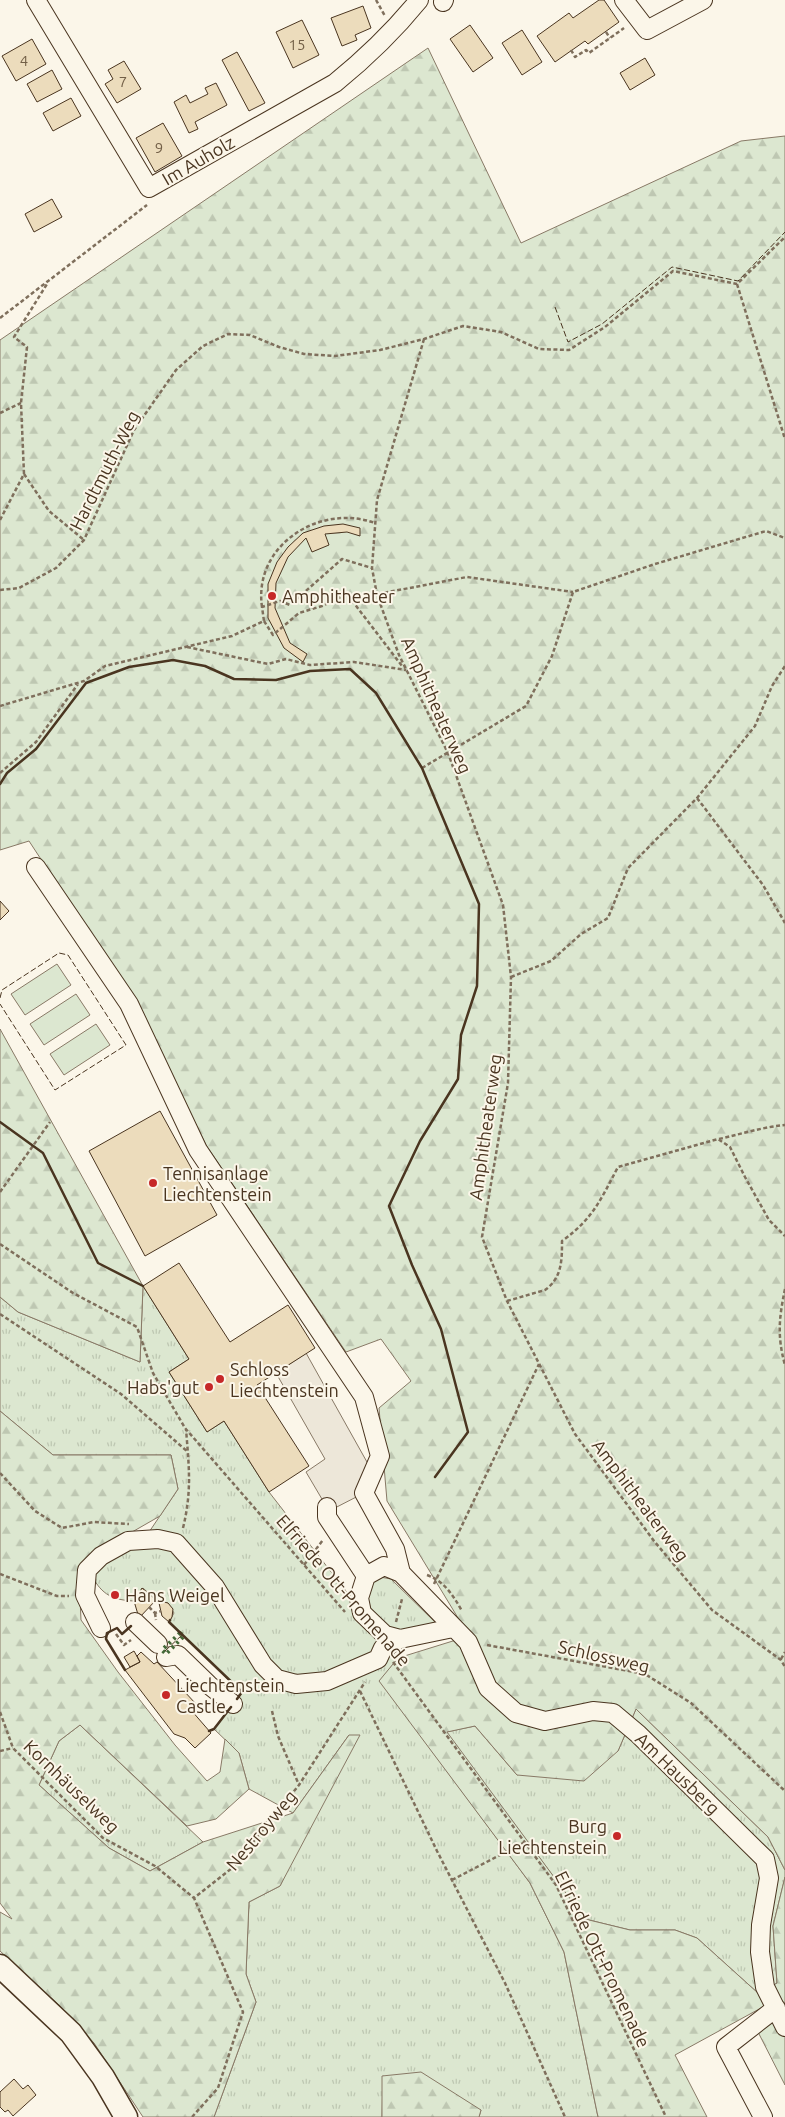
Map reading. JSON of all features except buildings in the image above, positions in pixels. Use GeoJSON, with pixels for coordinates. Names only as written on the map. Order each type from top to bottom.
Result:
{"type":"FeatureCollection","features":[{"type":"Feature","properties":{"kind":"main road"},"geometry":{"type":"LineString","coordinates":[[0,1966],[71,2033],[103,2077],[126,2117]]}},
{"type":"Feature","properties":{"kind":"street","name":"Im Auholz"},"geometry":{"type":"LineString","coordinates":[[36,0],[149,188],[335,83],[395,30],[419,0]]}},
{"type":"Feature","properties":{"kind":"street"},"geometry":{"type":"LineString","coordinates":[[624,0],[647,30],[703,0]]}},
{"type":"Feature","properties":{"kind":"street"},"geometry":{"type":"LineString","coordinates":[[36,867],[129,1004],[198,1150],[364,1397],[380,1456],[364,1493],[395,1549],[401,1574]]}},
{"type":"Feature","properties":{"kind":"street"},"geometry":{"type":"LineString","coordinates":[[327,1507],[327,1517],[366,1576]]}},
{"type":"Feature","properties":{"kind":"street"},"geometry":{"type":"LineString","coordinates":[[107,1629],[85,1595],[87,1570],[101,1556],[128,1541],[158,1539],[176,1543],[215,1587],[263,1665],[277,1679],[296,1684],[327,1681],[388,1646],[453,1628]]}},
{"type":"Feature","properties":{"kind":"street"},"geometry":{"type":"LineString","coordinates":[[388,1646],[385,1635],[362,1613],[358,1598],[366,1576],[384,1566],[401,1574]]}},
{"type":"Feature","properties":{"kind":"street","name":"Am Hausberg"},"geometry":{"type":"LineString","coordinates":[[401,1574],[468,1642],[488,1688],[516,1714],[545,1721],[593,1711],[613,1713],[638,1734],[765,1859],[769,1878],[761,1925],[760,1952],[766,1987],[785,2027]]}},
{"type":"Feature","properties":{"kind":"street"},"geometry":{"type":"LineString","coordinates":[[135,1622],[162,1651],[178,1655],[208,1685],[233,1704]]}},
{"type":"Feature","properties":{"kind":"street"},"geometry":{"type":"LineString","coordinates":[[763,2117],[726,2047],[776,2008]]}},
{"type":"Feature","properties":{"kind":"path"},"geometry":{"type":"LineString","coordinates":[[571,50],[575,57],[586,50],[588,53],[638,18]]}},
{"type":"Feature","properties":{"kind":"path"},"geometry":{"type":"LineString","coordinates":[[606,32],[610,38]]}},
{"type":"Feature","properties":{"kind":"path"},"geometry":{"type":"LineString","coordinates":[[0,318],[147,204]]}},
{"type":"Feature","properties":{"kind":"path"},"geometry":{"type":"LineString","coordinates":[[785,237],[737,284],[785,439]]}},
{"type":"Feature","properties":{"kind":"path","name":"Hardtmuth-Weg"},"geometry":{"type":"LineString","coordinates":[[0,590],[19,588],[56,568],[84,540],[134,430],[176,370],[203,346],[228,334],[250,335],[278,347],[304,354],[335,356],[380,350],[424,339],[463,326],[501,332],[539,349],[569,350],[605,327],[673,271],[737,284]]}},
{"type":"Feature","properties":{"kind":"path"},"geometry":{"type":"LineString","coordinates":[[0,520],[24,474],[21,403],[27,346],[14,337],[48,282]]}},
{"type":"Feature","properties":{"kind":"path","name":"Amphitheaterweg"},"geometry":{"type":"LineString","coordinates":[[424,339],[377,500],[372,568],[377,594],[406,670],[448,752],[503,905],[511,977],[508,1083],[482,1237],[507,1301],[575,1434],[654,1541],[712,1610],[781,1660],[785,1666]]}},
{"type":"Feature","properties":{"kind":"path"},"geometry":{"type":"LineString","coordinates":[[0,413],[21,403]]}},
{"type":"Feature","properties":{"kind":"path"},"geometry":{"type":"LineString","coordinates":[[24,474],[49,511],[84,540]]}},
{"type":"Feature","properties":{"kind":"path"},"geometry":{"type":"LineString","coordinates":[[376,523],[351,518],[333,518],[306,526],[286,540],[272,557],[264,579],[262,607],[264,621],[273,636],[299,613],[322,606],[347,594],[406,670]]}},
{"type":"Feature","properties":{"kind":"path"},"geometry":{"type":"LineString","coordinates":[[377,594],[467,577],[573,592],[655,564],[766,531],[785,538]]}},
{"type":"Feature","properties":{"kind":"path"},"geometry":{"type":"LineString","coordinates":[[262,607],[280,601],[290,605],[342,559],[372,568]]}},
{"type":"Feature","properties":{"kind":"path"},"geometry":{"type":"LineString","coordinates":[[422,768],[526,706],[552,656],[573,592]]}},
{"type":"Feature","properties":{"kind":"path"},"geometry":{"type":"LineString","coordinates":[[0,706],[79,683],[105,666],[232,636],[264,621]]}},
{"type":"Feature","properties":{"kind":"path"},"geometry":{"type":"LineString","coordinates":[[186,647],[268,664],[286,659],[310,665],[354,662],[406,670]]}},
{"type":"Feature","properties":{"kind":"path"},"geometry":{"type":"LineString","coordinates":[[511,977],[551,961],[581,934],[608,918],[628,868],[698,798],[755,726],[772,686],[785,666]]}},
{"type":"Feature","properties":{"kind":"path"},"geometry":{"type":"LineString","coordinates":[[0,774],[36,742],[79,683]]}},
{"type":"Feature","properties":{"kind":"path"},"geometry":{"type":"LineString","coordinates":[[698,798],[763,885],[785,923]]}},
{"type":"Feature","properties":{"kind":"path"},"geometry":{"type":"LineString","coordinates":[[0,1192],[50,1122]]}},
{"type":"Feature","properties":{"kind":"path"},"geometry":{"type":"LineString","coordinates":[[507,1301],[545,1290],[550,1286],[560,1270],[562,1241],[583,1225],[596,1209],[618,1167],[718,1139],[749,1133],[768,1126],[785,1125]]}},
{"type":"Feature","properties":{"kind":"path"},"geometry":{"type":"LineString","coordinates":[[718,1139],[730,1147],[745,1178],[770,1220],[785,1236]]}},
{"type":"Feature","properties":{"kind":"path","name":"Elfriede Ott-Promenade"},"geometry":{"type":"LineString","coordinates":[[0,1244],[73,1293],[137,1327],[154,1373],[186,1428],[349,1616]]}},
{"type":"Feature","properties":{"kind":"path"},"geometry":{"type":"LineString","coordinates":[[785,1289],[778,1322],[779,1345],[785,1365]]}},
{"type":"Feature","properties":{"kind":"path"},"geometry":{"type":"LineString","coordinates":[[0,1314],[121,1394],[188,1452]]}},
{"type":"Feature","properties":{"kind":"path"},"geometry":{"type":"LineString","coordinates":[[423,1597],[438,1578],[540,1364]]}},
{"type":"Feature","properties":{"kind":"path"},"geometry":{"type":"LineString","coordinates":[[176,1543],[181,1534],[189,1502],[186,1428]]}},
{"type":"Feature","properties":{"kind":"path"},"geometry":{"type":"LineString","coordinates":[[0,1473],[35,1511],[62,1528],[94,1522],[134,1525]]}},
{"type":"Feature","properties":{"kind":"path"},"geometry":{"type":"LineString","coordinates":[[0,1574],[57,1596],[85,1595]]}},
{"type":"Feature","properties":{"kind":"path","name":"Nestroyweg"},"geometry":{"type":"LineString","coordinates":[[194,1898],[232,1868],[299,1785],[388,1646],[402,1600],[408,1594],[423,1597]]}},
{"type":"Feature","properties":{"kind":"path"},"geometry":{"type":"LineString","coordinates":[[149,1607],[155,1613],[161,1611]]}},
{"type":"Feature","properties":{"kind":"path"},"geometry":{"type":"LineString","coordinates":[[107,1629],[124,1645],[131,1640]]}},
{"type":"Feature","properties":{"kind":"path","name":"Schlossweg"},"geometry":{"type":"LineString","coordinates":[[468,1642],[645,1674],[691,1702],[785,1791]]}},
{"type":"Feature","properties":{"kind":"path","name":"Elfriede Ott-Promenade"},"geometry":{"type":"LineString","coordinates":[[388,1646],[556,1885],[666,2117]]}},
{"type":"Feature","properties":{"kind":"path"},"geometry":{"type":"LineString","coordinates":[[781,1660],[785,1652]]}},
{"type":"Feature","properties":{"kind":"path"},"geometry":{"type":"LineString","coordinates":[[360,1691],[504,1983],[565,2117]]}},
{"type":"Feature","properties":{"kind":"path"},"geometry":{"type":"LineString","coordinates":[[272,1711],[278,1736],[299,1785]]}},
{"type":"Feature","properties":{"kind":"path","name":"Kornhäuselweg"},"geometry":{"type":"LineString","coordinates":[[0,1712],[13,1748],[103,1838],[155,1866],[194,1898]]}},
{"type":"Feature","properties":{"kind":"path"},"geometry":{"type":"LineString","coordinates":[[0,1750],[13,1748]]}},
{"type":"Feature","properties":{"kind":"path"},"geometry":{"type":"LineString","coordinates":[[452,1880],[525,1842]]}},
{"type":"Feature","properties":{"kind":"path"},"geometry":{"type":"LineString","coordinates":[[192,2117],[218,2088],[243,2012],[194,1898]]}},
{"type":"Feature","properties":{"kind":"green space"},"geometry":{"type":"Polygon","coordinates":[[[428,48],[521,243],[741,141],[785,136],[785,1870],[768,1837],[636,1709],[618,1751],[584,1781],[517,1775],[475,1726],[447,1732],[585,1919],[630,1930],[675,1930],[697,1938],[759,1994],[777,1983],[773,1926],[785,1877],[785,2085],[757,2030],[766,2015],[761,2008],[675,2055],[707,2117],[598,2117],[564,1952],[530,1883],[379,1681],[398,1658],[469,1636],[387,1501],[379,1408],[411,1381],[381,1339],[346,1352],[206,1145],[132,998],[29,841],[0,850],[0,340],[428,48]]]}},
{"type":"Feature","properties":{"kind":"green space"},"geometry":{"type":"Polygon","coordinates":[[[57,964],[71,985],[25,1015],[11,994],[57,964]]]}},
{"type":"Feature","properties":{"kind":"green space"},"geometry":{"type":"Polygon","coordinates":[[[76,994],[90,1015],[44,1045],[30,1024],[76,994]]]}},
{"type":"Feature","properties":{"kind":"green space"},"geometry":{"type":"Polygon","coordinates":[[[96,1024],[110,1045],[64,1075],[50,1054],[96,1024]]]}},
{"type":"Feature","properties":{"kind":"green space"},"geometry":{"type":"Polygon","coordinates":[[[0,1029],[143,1286],[140,1362],[18,1312],[0,1297],[0,1029]]]}},
{"type":"Feature","properties":{"kind":"green space"},"geometry":{"type":"Polygon","coordinates":[[[143,1286],[189,1359],[169,1372],[207,1432],[224,1421],[269,1492],[398,1658],[380,1681],[530,1883],[564,1952],[598,2117],[479,2117],[481,2110],[383,2076],[382,2117],[214,2117],[256,2002],[246,1974],[249,1902],[280,1886],[349,1735],[293,1813],[249,1789],[239,1753],[214,1729],[241,1692],[169,1622],[174,1613],[168,1603],[159,1603],[143,1588],[134,1601],[114,1598],[100,1588],[92,1576],[109,1557],[139,1547],[178,1489],[171,1455],[53,1455],[0,1411],[0,1297],[18,1312],[140,1362],[143,1286]]]}},
{"type":"Feature","properties":{"kind":"green space"},"geometry":{"type":"Polygon","coordinates":[[[0,1411],[53,1455],[171,1455],[178,1489],[160,1516],[92,1555],[79,1576],[81,1620],[118,1672],[175,1745],[207,1781],[220,1772],[225,1739],[239,1753],[249,1789],[216,1819],[187,1826],[80,1725],[59,1741],[39,1785],[109,1848],[150,1871],[203,1842],[293,1813],[349,1735],[360,1735],[280,1886],[249,1902],[246,1974],[256,2002],[214,2117],[143,2117],[94,2043],[59,2005],[0,1951],[0,1912],[12,1919],[0,1903],[0,1411]]]}},
{"type":"Feature","properties":{"kind":"green space"},"geometry":{"type":"Polygon","coordinates":[[[380,1577],[391,1579],[437,1624],[416,1630],[402,1631],[388,1627],[369,1616],[364,1587],[380,1577]]]}},
{"type":"Feature","properties":{"kind":"green space"},"geometry":{"type":"Polygon","coordinates":[[[636,1709],[768,1837],[785,1870],[773,1926],[777,1983],[759,1994],[697,1938],[675,1930],[630,1930],[585,1919],[446,1732],[475,1726],[517,1775],[618,1751],[636,1709]]]}},
{"type":"Feature","properties":{"kind":"green space"},"geometry":{"type":"Polygon","coordinates":[[[80,1725],[203,1842],[150,1871],[109,1848],[39,1785],[59,1741],[80,1725]]]}},
{"type":"Feature","properties":{"kind":"green space"},"geometry":{"type":"Polygon","coordinates":[[[421,2072],[481,2110],[479,2117],[382,2117],[382,2076],[421,2072]]]}},
{"type":"Feature","properties":{"kind":"shaded area"},"geometry":{"type":"Polygon","coordinates":[[[306,1353],[372,1471],[364,1493],[329,1511],[306,1472],[325,1459],[276,1373],[306,1353]]]}},
{"type":"Feature","properties":{"kind":"hedge"},"geometry":{"type":"LineString","coordinates":[[180,1633],[184,1636],[166,1654],[162,1650],[180,1633]]}},
{"type":"Feature","properties":{"kind":"fence"},"geometry":{"type":"LineString","coordinates":[[555,307],[568,342],[602,324],[672,267],[738,281],[785,232]]}},
{"type":"Feature","properties":{"kind":"fence"},"geometry":{"type":"LineString","coordinates":[[0,998],[2,990],[59,953],[68,955],[126,1045],[55,1090],[0,1004]]}},
{"type":"Feature","properties":{"kind":"fence"},"geometry":{"type":"LineString","coordinates":[[165,1651],[182,1635]]}},
{"type":"Feature","properties":{"kind":"wall"},"geometry":{"type":"LineString","coordinates":[[0,784],[7,773],[36,749],[86,683],[129,667],[173,660],[205,666],[234,679],[276,680],[310,671],[350,669],[376,693],[422,768],[479,904],[477,986],[461,1035],[458,1079],[420,1141],[389,1206],[412,1265],[441,1329],[468,1432],[435,1477]]}},
{"type":"Feature","properties":{"kind":"wall"},"geometry":{"type":"LineString","coordinates":[[0,1122],[43,1153],[98,1263],[143,1286]]}},
{"type":"Feature","properties":{"kind":"wall"},"geometry":{"type":"LineString","coordinates":[[170,1620],[169,1622],[242,1692],[237,1699]]}},
{"type":"Feature","properties":{"kind":"wall"},"geometry":{"type":"LineString","coordinates":[[125,1670],[106,1639],[107,1633],[117,1628],[122,1634],[131,1626]]}},
{"type":"Feature","properties":{"kind":"wall"},"geometry":{"type":"LineString","coordinates":[[209,1731],[214,1729],[231,1707]]}},
{"type":"Feature","properties":{"kind":"place","name":"Amphitheater"},"geometry":{"type":"Point","coordinates":[272,596]}},
{"type":"Feature","properties":{"kind":"place","name":"Tennisanlage Liechtenstein"},"geometry":{"type":"Point","coordinates":[153,1183]}},
{"type":"Feature","properties":{"kind":"place","name":"Schloss Liechtenstein"},"geometry":{"type":"Point","coordinates":[220,1379]}},
{"type":"Feature","properties":{"kind":"place","name":"Habs'gut"},"geometry":{"type":"Point","coordinates":[209,1387]}},
{"type":"Feature","properties":{"kind":"place","name":"Hans Weigel"},"geometry":{"type":"Point","coordinates":[115,1595]}},
{"type":"Feature","properties":{"kind":"place","name":"Liechtenstein Castle"},"geometry":{"type":"Point","coordinates":[166,1695]}},
{"type":"Feature","properties":{"kind":"place","name":"Burg Liechtenstein"},"geometry":{"type":"Point","coordinates":[617,1836]}}]}
